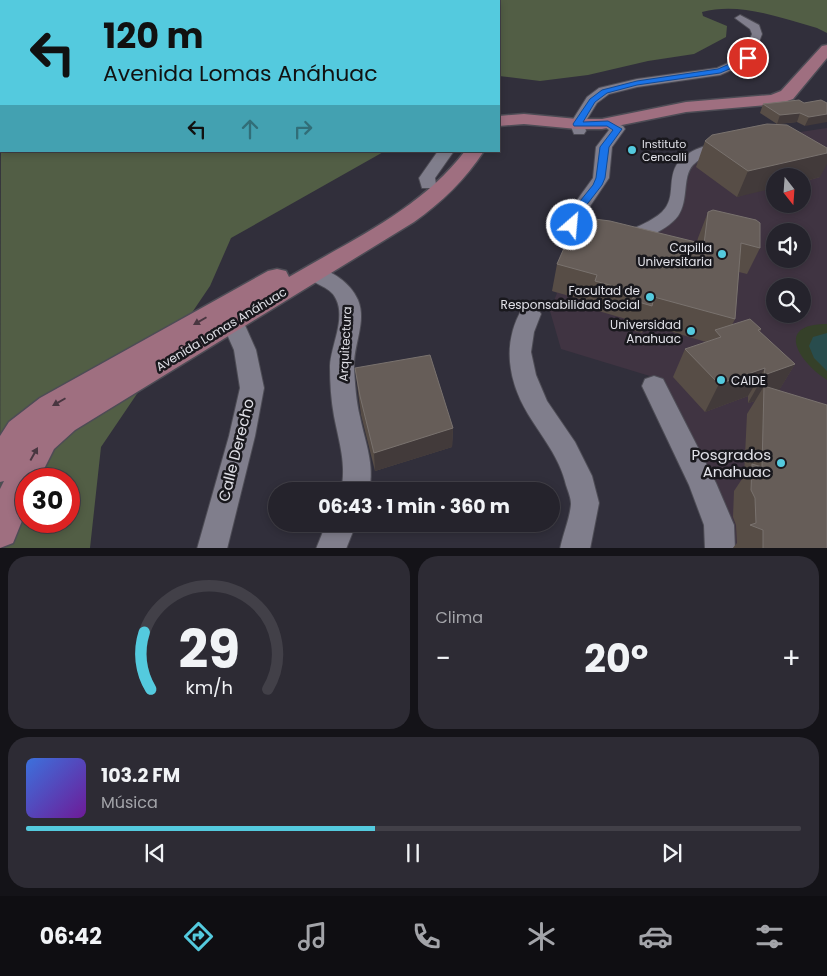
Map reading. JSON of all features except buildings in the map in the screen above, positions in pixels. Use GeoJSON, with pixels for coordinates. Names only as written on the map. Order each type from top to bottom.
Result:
{"type":"FeatureCollection","features":[{"type":"Feature","properties":{"kind":"main road"},"geometry":{"type":"LineString","coordinates":[[500,121],[524,119],[606,132],[613,126],[686,107],[755,103],[781,98],[787,95],[827,49]]}},
{"type":"Feature","properties":{"kind":"main road"},"geometry":{"type":"LineString","coordinates":[[613,126],[694,113],[764,109],[793,103],[801,100],[827,67]]}},
{"type":"Feature","properties":{"kind":"main road"},"geometry":{"type":"LineString","coordinates":[[500,130],[525,126],[578,128]]}},
{"type":"Feature","properties":{"kind":"main road","name":"Avenida Lomas Anáhuac"},"geometry":{"type":"LineString","coordinates":[[0,530],[31,458],[42,440],[64,421],[374,221],[428,184],[457,152]]}},
{"type":"Feature","properties":{"kind":"main road","name":"Avenida Lomas Anáhuac"},"geometry":{"type":"LineString","coordinates":[[0,467],[10,441],[51,407],[314,273],[414,211],[451,180],[474,152]]}},
{"type":"Feature","properties":{"kind":"street"},"geometry":{"type":"LineString","coordinates":[[578,128],[592,100],[604,91],[637,83],[720,71],[748,58],[757,34],[755,27],[740,18]]}},
{"type":"Feature","properties":{"kind":"street"},"geometry":{"type":"LineString","coordinates":[[613,126],[604,147],[601,178],[571,221],[578,232],[596,240],[615,240],[636,234],[653,226],[668,216],[675,207],[681,171],[691,159],[716,147],[745,143]]}},
{"type":"Feature","properties":{"kind":"street"},"geometry":{"type":"LineString","coordinates":[[428,184],[427,178],[445,152]]}},
{"type":"Feature","properties":{"kind":"street","name":"Arquitectura"},"geometry":{"type":"LineString","coordinates":[[314,273],[337,286],[345,294],[349,306],[349,321],[342,363],[348,417],[357,456],[356,482]]}},
{"type":"Feature","properties":{"kind":"street","name":"Calle Derecho"},"geometry":{"type":"LineString","coordinates":[[212,548],[242,436],[252,388],[246,350],[231,314]]}},
{"type":"Feature","properties":{"kind":"street"},"geometry":{"type":"LineString","coordinates":[[530,314],[523,332],[520,352],[524,375],[536,406],[566,450],[578,476],[585,503],[575,548]]}},
{"type":"Feature","properties":{"kind":"street"},"geometry":{"type":"LineString","coordinates":[[654,386],[702,483],[719,525],[720,548]]}},
{"type":"Feature","properties":{"kind":"street"},"geometry":{"type":"LineString","coordinates":[[330,548],[337,532]]}},
{"type":"Feature","properties":{"kind":"shaded area"},"geometry":{"type":"Polygon","coordinates":[[[500,0],[827,0],[827,33],[817,28],[760,12],[717,9],[702,12],[703,16],[727,26],[726,37],[694,54],[648,61],[588,75],[540,81],[500,76],[500,0]]]}},
{"type":"Feature","properties":{"kind":"shaded area","name":"Universidad Anahuac"},"geometry":{"type":"Polygon","coordinates":[[[827,128],[827,548],[730,548],[663,380],[561,349],[550,311],[557,293],[552,291],[573,240],[603,247],[679,208],[692,166],[702,158],[787,134],[827,128]]]}},
{"type":"Feature","properties":{"kind":"shaded area"},"geometry":{"type":"Polygon","coordinates":[[[1,152],[383,152],[231,238],[210,286],[101,447],[90,548],[0,548],[1,152]]]}},
{"type":"Feature","properties":{"kind":"shaded area"},"geometry":{"type":"Polygon","coordinates":[[[827,324],[827,380],[817,373],[801,355],[796,337],[800,330],[810,326],[827,324]]]}},
{"type":"Feature","properties":{"kind":"shaded area"},"geometry":{"type":"Polygon","coordinates":[[[827,333],[827,371],[814,358],[809,346],[813,337],[827,333]]]}},
{"type":"Feature","properties":{"kind":"place","name":"Instituto Cencalli"},"geometry":{"type":"Point","coordinates":[632,150]}},
{"type":"Feature","properties":{"kind":"place","name":"Capilla Universitaria"},"geometry":{"type":"Point","coordinates":[722,254]}},
{"type":"Feature","properties":{"kind":"place","name":"Facultad de Responsabilidad Social"},"geometry":{"type":"Point","coordinates":[650,297]}},
{"type":"Feature","properties":{"kind":"place","name":"Universidad Anahuac"},"geometry":{"type":"Point","coordinates":[691,331]}},
{"type":"Feature","properties":{"kind":"place","name":"CAIDE"},"geometry":{"type":"Point","coordinates":[721,380]}},
{"type":"Feature","properties":{"kind":"place","name":"Posgrados Anahuac"},"geometry":{"type":"Point","coordinates":[781,463]}},
{"type":"Feature","properties":{"kind":"route"},"geometry":{"type":"LineString","coordinates":[[572,225],[573,216],[601,178],[604,147],[618,129],[608,124],[577,124],[592,100],[604,91],[637,83],[720,71],[748,58]]}}]}
